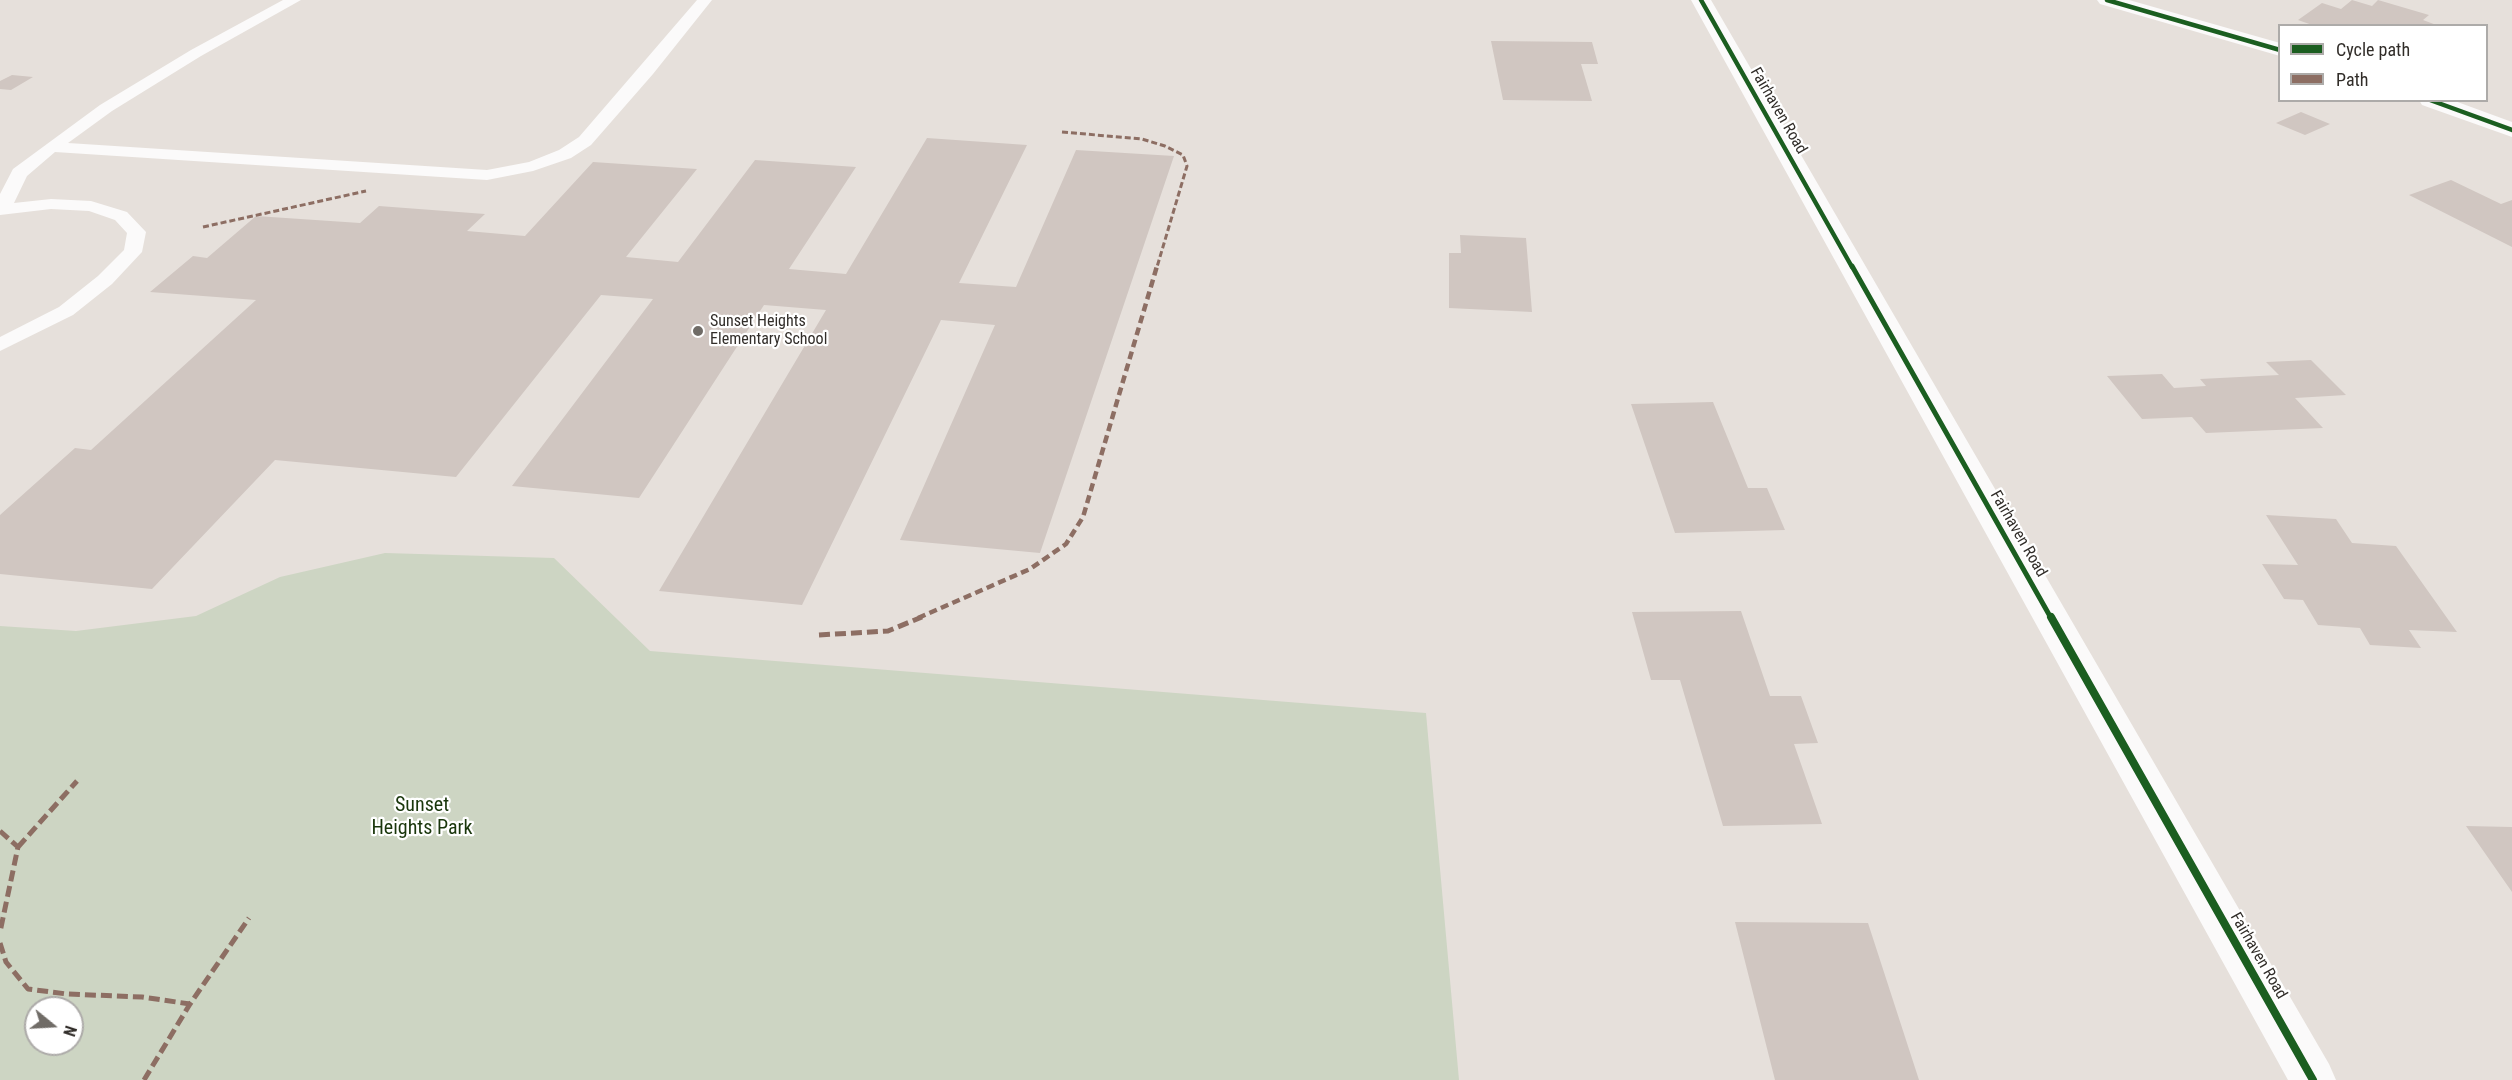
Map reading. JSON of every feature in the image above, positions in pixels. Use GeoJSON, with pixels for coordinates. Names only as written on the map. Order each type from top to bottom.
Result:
{"type":"FeatureCollection","features":[{"type":"Feature","properties":{"kind":"street","name":"Fairhaven Road"},"geometry":{"type":"LineString","coordinates":[[1701,0],[2313,1080]]}},
{"type":"Feature","properties":{"kind":"street"},"geometry":{"type":"LineString","coordinates":[[2107,0],[2278,49]]}},
{"type":"Feature","properties":{"kind":"street"},"geometry":{"type":"LineString","coordinates":[[2435,102],[2512,130]]}},
{"type":"Feature","properties":{"kind":"lane"},"geometry":{"type":"LineString","coordinates":[[1,210],[19,173],[51,147],[106,108],[196,53],[294,0]]}},
{"type":"Feature","properties":{"kind":"lane"},"geometry":{"type":"LineString","coordinates":[[51,147],[487,175],[533,166],[565,154],[585,141],[647,71],[705,0]]}},
{"type":"Feature","properties":{"kind":"lane"},"geometry":{"type":"LineString","coordinates":[[0,345],[66,310],[105,280],[133,252],[137,232],[121,216],[91,206],[51,204],[1,210]]}},
{"type":"Feature","properties":{"kind":"green space","name":"Sunset Heights Park"},"geometry":{"type":"Polygon","coordinates":[[[385,553],[554,558],[650,651],[1426,713],[1459,1080],[0,1080],[0,626],[76,631],[196,616],[280,577],[385,553]]]}},
{"type":"Feature","properties":{"kind":"building"},"geometry":{"type":"Polygon","coordinates":[[[2352,0],[2372,6],[2378,0],[2429,15],[2423,20],[2434,24],[2309,24],[2298,20],[2322,3],[2341,9],[2352,0]]]}},
{"type":"Feature","properties":{"kind":"building"},"geometry":{"type":"Polygon","coordinates":[[[1491,41],[1592,42],[1598,64],[1581,64],[1592,101],[1503,100],[1491,41]]]}},
{"type":"Feature","properties":{"kind":"building"},"geometry":{"type":"Polygon","coordinates":[[[12,75],[33,77],[11,90],[0,89],[0,81],[12,75]]]}},
{"type":"Feature","properties":{"kind":"building"},"geometry":{"type":"Polygon","coordinates":[[[2301,112],[2330,124],[2305,135],[2276,123],[2301,112]]]}},
{"type":"Feature","properties":{"kind":"building"},"geometry":{"type":"Polygon","coordinates":[[[927,138],[1027,145],[959,283],[1016,287],[1076,150],[1174,156],[1040,553],[900,540],[995,325],[941,320],[802,605],[659,591],[826,310],[764,305],[639,498],[512,486],[653,299],[601,295],[456,477],[275,460],[152,589],[0,574],[0,515],[75,448],[91,450],[256,300],[150,292],[193,256],[207,258],[256,216],[360,223],[379,206],[485,214],[467,231],[525,236],[593,162],[697,169],[626,257],[678,262],[755,160],[856,167],[789,269],[846,274],[927,138]]]}},
{"type":"Feature","properties":{"kind":"building"},"geometry":{"type":"Polygon","coordinates":[[[2451,180],[2501,204],[2512,200],[2512,247],[2409,195],[2451,180]]]}},
{"type":"Feature","properties":{"kind":"building"},"geometry":{"type":"Polygon","coordinates":[[[1460,235],[1526,238],[1532,312],[1449,308],[1449,253],[1461,253],[1460,235]]]}},
{"type":"Feature","properties":{"kind":"building"},"geometry":{"type":"Polygon","coordinates":[[[2311,360],[2346,395],[2295,398],[2323,428],[2206,433],[2192,417],[2142,419],[2107,376],[2162,374],[2174,388],[2206,386],[2200,379],[2279,375],[2266,362],[2311,360]]]}},
{"type":"Feature","properties":{"kind":"building"},"geometry":{"type":"Polygon","coordinates":[[[1713,402],[1748,488],[1767,488],[1785,530],[1675,533],[1631,404],[1713,402]]]}},
{"type":"Feature","properties":{"kind":"building"},"geometry":{"type":"Polygon","coordinates":[[[2266,515],[2336,519],[2352,543],[2396,546],[2457,632],[2409,630],[2421,648],[2370,645],[2360,628],[2318,625],[2303,600],[2284,599],[2262,564],[2298,565],[2266,515]]]}},
{"type":"Feature","properties":{"kind":"building"},"geometry":{"type":"Polygon","coordinates":[[[1741,611],[1770,696],[1801,696],[1818,743],[1794,744],[1822,824],[1723,826],[1680,680],[1651,680],[1632,612],[1741,611]]]}},
{"type":"Feature","properties":{"kind":"building"},"geometry":{"type":"Polygon","coordinates":[[[2466,826],[2512,827],[2512,892],[2466,826]]]}},
{"type":"Feature","properties":{"kind":"building"},"geometry":{"type":"Polygon","coordinates":[[[1735,922],[1868,923],[1919,1080],[1775,1080],[1735,922]]]}},
{"type":"Feature","properties":{"kind":"marked path"},"geometry":{"type":"LineString","coordinates":[[819,635],[888,631],[965,599],[1030,569],[1066,544],[1083,517],[1187,166],[1183,155],[1165,146],[1142,139],[1062,132]]}},
{"type":"Feature","properties":{"kind":"marked path"},"geometry":{"type":"LineString","coordinates":[[203,227],[366,191]]}},
{"type":"Feature","properties":{"kind":"marked path"},"geometry":{"type":"LineString","coordinates":[[18,847],[77,781]]}},
{"type":"Feature","properties":{"kind":"marked path"},"geometry":{"type":"LineString","coordinates":[[0,831],[18,847],[0,932]]}},
{"type":"Feature","properties":{"kind":"marked path"},"geometry":{"type":"LineString","coordinates":[[144,1080],[190,1004],[249,918]]}},
{"type":"Feature","properties":{"kind":"marked path"},"geometry":{"type":"LineString","coordinates":[[0,943],[6,962],[28,989],[67,994],[142,997],[190,1004]]}},
{"type":"Feature","properties":{"kind":"cycle path"},"geometry":{"type":"LineString","coordinates":[[1701,0],[2313,1080]]}},
{"type":"Feature","properties":{"kind":"cycle path"},"geometry":{"type":"LineString","coordinates":[[2107,0],[2278,49]]}},
{"type":"Feature","properties":{"kind":"cycle path"},"geometry":{"type":"LineString","coordinates":[[2435,102],[2512,130]]}},
{"type":"Feature","properties":{"kind":"place","name":"Sunset Heights Elementary School"},"geometry":{"type":"Point","coordinates":[698,331]}}]}
